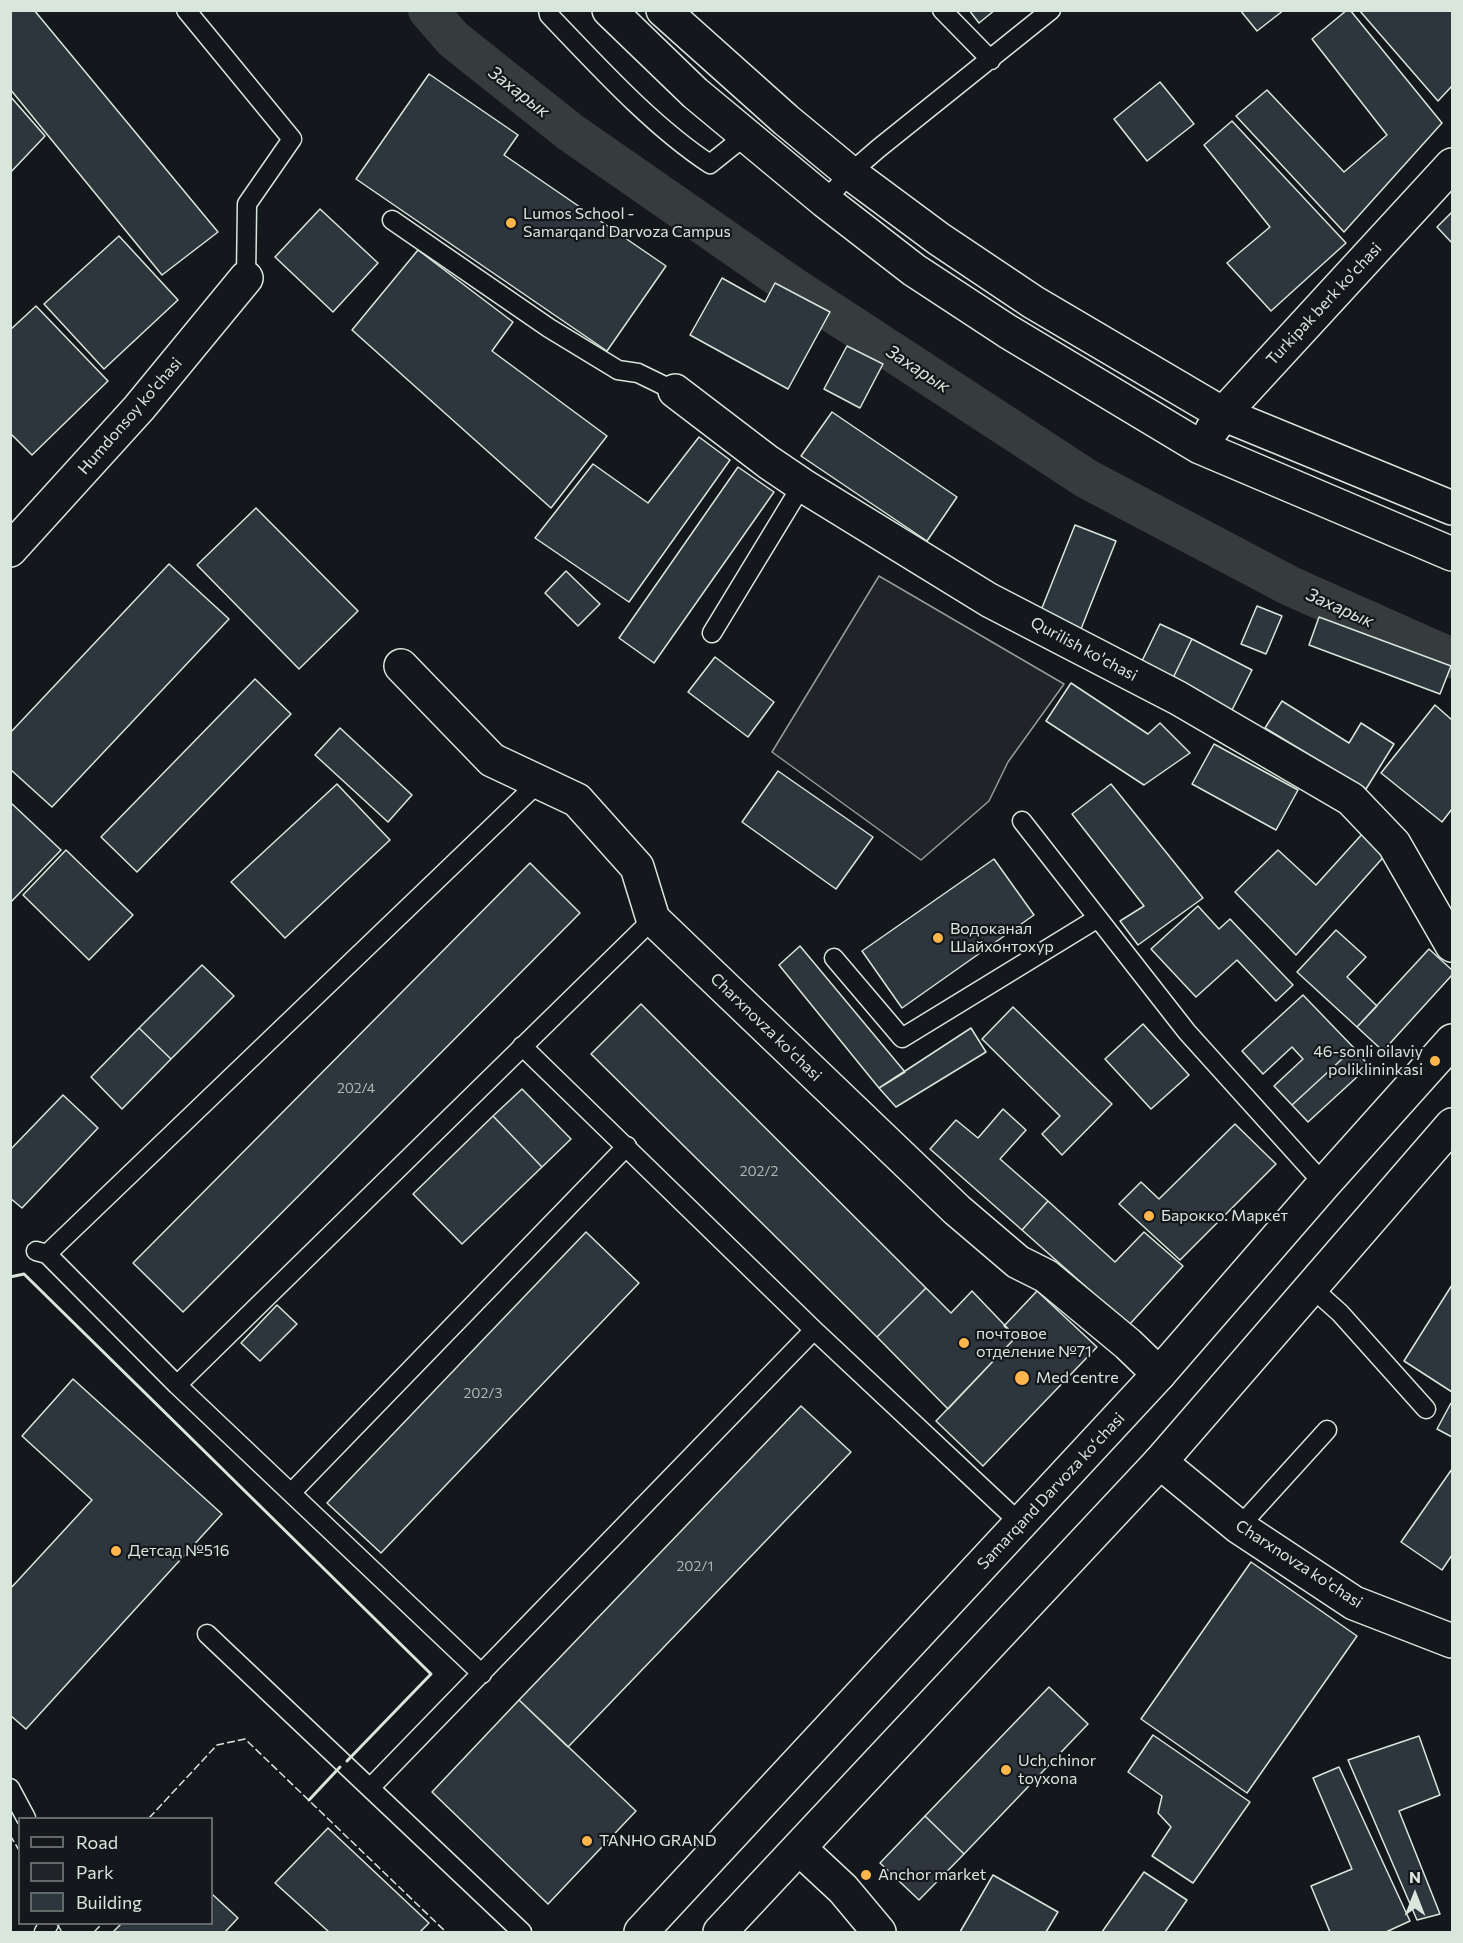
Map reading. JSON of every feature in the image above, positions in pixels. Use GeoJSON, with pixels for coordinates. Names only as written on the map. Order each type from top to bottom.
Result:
{"type":"FeatureCollection","features":[{"type":"Feature","properties":{"kind":"street"},"geometry":{"type":"LineString","coordinates":[[609,10],[695,93],[825,201],[914,270],[1006,331],[1200,447],[1452,554]]}},
{"type":"Feature","properties":{"kind":"street"},"geometry":{"type":"LineString","coordinates":[[663,10],[786,120],[850,173],[939,240],[1033,302],[1223,414],[1452,508]]}},
{"type":"Feature","properties":{"kind":"street","name":"Turkipak berk ko'chasi"},"geometry":{"type":"LineString","coordinates":[[1200,447],[1223,414],[1452,165]]}},
{"type":"Feature","properties":{"kind":"street","name":"Humdonsoy ko'chasi"},"geometry":{"type":"LineString","coordinates":[[10,550],[139,408],[246,278]]}},
{"type":"Feature","properties":{"kind":"street","name":"Qurilish ko'chasi"},"geometry":{"type":"LineString","coordinates":[[675,391],[802,485],[989,600],[1178,698],[1351,799],[1394,844],[1452,945]]}},
{"type":"Feature","properties":{"kind":"street","name":"Charxnovza ko'chasi"},"geometry":{"type":"LineString","coordinates":[[401,666],[492,760],[577,800],[637,867],[653,919],[957,1210],[1018,1262],[1046,1276],[1128,1344],[1159,1374]]}},
{"type":"Feature","properties":{"kind":"street","name":"Samarqand Darvoza koʻchasi"},"geometry":{"type":"LineString","coordinates":[[641,1932],[1159,1374],[1452,1041]]}},
{"type":"Feature","properties":{"kind":"street"},"geometry":{"type":"LineString","coordinates":[[720,1932],[1160,1462],[1452,1125]]}},
{"type":"Feature","properties":{"kind":"street","name":"Charxnovza ko'chasi"},"geometry":{"type":"LineString","coordinates":[[1160,1462],[1239,1527],[1354,1603],[1452,1641]]}},
{"type":"Feature","properties":{"kind":"street"},"geometry":{"type":"LineString","coordinates":[[800,1848],[843,1889],[879,1932]]}},
{"type":"Feature","properties":{"kind":"lane"},"geometry":{"type":"LineString","coordinates":[[186,10],[292,139],[247,204],[246,278]]}},
{"type":"Feature","properties":{"kind":"lane"},"geometry":{"type":"LineString","coordinates":[[548,10],[549,15],[602,70],[684,147],[710,164],[746,136]]}},
{"type":"Feature","properties":{"kind":"lane"},"geometry":{"type":"LineString","coordinates":[[942,10],[991,60]]}},
{"type":"Feature","properties":{"kind":"lane"},"geometry":{"type":"LineString","coordinates":[[825,201],[850,173],[879,148],[1051,10]]}},
{"type":"Feature","properties":{"kind":"lane"},"geometry":{"type":"LineString","coordinates":[[392,220],[549,328],[618,370],[638,373],[675,391]]}},
{"type":"Feature","properties":{"kind":"lane"},"geometry":{"type":"LineString","coordinates":[[712,633],[802,485]]}},
{"type":"Feature","properties":{"kind":"lane"},"geometry":{"type":"LineString","coordinates":[[482,1674],[177,1385],[42,1253],[540,781]]}},
{"type":"Feature","properties":{"kind":"lane"},"geometry":{"type":"LineString","coordinates":[[1022,821],[1187,1032],[1324,1184]]}},
{"type":"Feature","properties":{"kind":"lane"},"geometry":{"type":"LineString","coordinates":[[834,958],[902,1038],[1098,918]]}},
{"type":"Feature","properties":{"kind":"lane"},"geometry":{"type":"LineString","coordinates":[[177,1385],[653,919]]}},
{"type":"Feature","properties":{"kind":"lane"},"geometry":{"type":"LineString","coordinates":[[522,1046],[814,1330],[1021,1524]]}},
{"type":"Feature","properties":{"kind":"lane"},"geometry":{"type":"LineString","coordinates":[[291,1493],[627,1146]]}},
{"type":"Feature","properties":{"kind":"lane"},"geometry":{"type":"LineString","coordinates":[[1311,1287],[1340,1313],[1426,1409]]}},
{"type":"Feature","properties":{"kind":"lane"},"geometry":{"type":"LineString","coordinates":[[370,1788],[814,1330]]}},
{"type":"Feature","properties":{"kind":"lane"},"geometry":{"type":"LineString","coordinates":[[1239,1527],[1328,1430]]}},
{"type":"Feature","properties":{"kind":"lane"},"geometry":{"type":"LineString","coordinates":[[207,1634],[522,1932]]}},
{"type":"Feature","properties":{"kind":"lane"},"geometry":{"type":"LineString","coordinates":[[10,1788],[25,1817]]}},
{"type":"Feature","properties":{"kind":"green space"},"geometry":{"type":"Polygon","coordinates":[[[879,576],[1064,684],[1008,762],[989,801],[921,860],[772,752],[879,576]]]}},
{"type":"Feature","properties":{"kind":"building"},"geometry":{"type":"Polygon","coordinates":[[[10,10],[34,10],[218,232],[162,275],[10,89],[10,10]]]}},
{"type":"Feature","properties":{"kind":"building"},"geometry":{"type":"Polygon","coordinates":[[[969,10],[995,10],[979,23],[969,10]]]}},
{"type":"Feature","properties":{"kind":"building"},"geometry":{"type":"Polygon","coordinates":[[[1240,10],[1284,10],[1257,31],[1240,10]]]}},
{"type":"Feature","properties":{"kind":"building"},"geometry":{"type":"Polygon","coordinates":[[[1347,10],[1350,10],[1442,123],[1344,232],[1236,116],[1267,90],[1344,172],[1387,135],[1312,39],[1347,10]]]}},
{"type":"Feature","properties":{"kind":"building"},"geometry":{"type":"Polygon","coordinates":[[[1359,10],[1452,10],[1452,86],[1438,101],[1359,10]]]}},
{"type":"Feature","properties":{"kind":"building","name":"Lumos School - Samarqand Darvoza Campus"},"geometry":{"type":"Polygon","coordinates":[[[429,74],[518,135],[504,155],[666,266],[607,351],[356,179],[429,74]]]}},
{"type":"Feature","properties":{"kind":"building"},"geometry":{"type":"Polygon","coordinates":[[[1160,82],[1194,124],[1147,161],[1114,119],[1160,82]]]}},
{"type":"Feature","properties":{"kind":"building"},"geometry":{"type":"Polygon","coordinates":[[[10,96],[45,136],[10,173],[10,96]]]}},
{"type":"Feature","properties":{"kind":"building"},"geometry":{"type":"Polygon","coordinates":[[[1232,121],[1346,243],[1271,311],[1227,263],[1270,227],[1204,145],[1232,121]]]}},
{"type":"Feature","properties":{"kind":"building"},"geometry":{"type":"Polygon","coordinates":[[[320,209],[378,263],[333,312],[275,257],[320,209]]]}},
{"type":"Feature","properties":{"kind":"building"},"geometry":{"type":"Polygon","coordinates":[[[1452,212],[1452,243],[1437,227],[1452,212]]]}},
{"type":"Feature","properties":{"kind":"building"},"geometry":{"type":"Polygon","coordinates":[[[119,236],[178,300],[104,369],[44,304],[119,236]]]}},
{"type":"Feature","properties":{"kind":"building"},"geometry":{"type":"Polygon","coordinates":[[[418,250],[513,322],[492,351],[607,436],[551,508],[352,330],[418,250]]]}},
{"type":"Feature","properties":{"kind":"building"},"geometry":{"type":"Polygon","coordinates":[[[722,278],[765,302],[775,283],[830,312],[788,389],[690,335],[722,278]]]}},
{"type":"Feature","properties":{"kind":"building"},"geometry":{"type":"Polygon","coordinates":[[[36,306],[108,381],[32,455],[10,433],[10,330],[36,306]]]}},
{"type":"Feature","properties":{"kind":"building"},"geometry":{"type":"Polygon","coordinates":[[[847,346],[883,364],[860,408],[824,389],[847,346]]]}},
{"type":"Feature","properties":{"kind":"building"},"geometry":{"type":"Polygon","coordinates":[[[832,412],[957,497],[927,541],[801,456],[832,412]]]}},
{"type":"Feature","properties":{"kind":"building"},"geometry":{"type":"Polygon","coordinates":[[[699,437],[730,460],[629,602],[535,538],[593,464],[648,503],[699,437]]]}},
{"type":"Feature","properties":{"kind":"building"},"geometry":{"type":"Polygon","coordinates":[[[738,467],[774,492],[654,663],[619,638],[738,467]]]}},
{"type":"Feature","properties":{"kind":"building"},"geometry":{"type":"Polygon","coordinates":[[[256,508],[358,611],[299,669],[197,565],[256,508]]]}},
{"type":"Feature","properties":{"kind":"building"},"geometry":{"type":"Polygon","coordinates":[[[1075,525],[1116,541],[1081,629],[1040,613],[1075,525]]]}},
{"type":"Feature","properties":{"kind":"building"},"geometry":{"type":"Polygon","coordinates":[[[169,564],[229,619],[52,807],[10,769],[10,733],[169,564]]]}},
{"type":"Feature","properties":{"kind":"building"},"geometry":{"type":"Polygon","coordinates":[[[566,571],[600,604],[578,626],[545,593],[566,571]]]}},
{"type":"Feature","properties":{"kind":"building"},"geometry":{"type":"Polygon","coordinates":[[[1257,606],[1282,616],[1266,654],[1241,644],[1257,606]]]}},
{"type":"Feature","properties":{"kind":"building"},"geometry":{"type":"Polygon","coordinates":[[[1319,617],[1451,666],[1440,694],[1309,645],[1319,617]]]}},
{"type":"Feature","properties":{"kind":"building"},"geometry":{"type":"Polygon","coordinates":[[[1160,624],[1192,639],[1171,682],[1139,667],[1160,624]]]}},
{"type":"Feature","properties":{"kind":"building"},"geometry":{"type":"Polygon","coordinates":[[[1192,639],[1252,670],[1231,712],[1171,682],[1192,639]]]}},
{"type":"Feature","properties":{"kind":"building"},"geometry":{"type":"Polygon","coordinates":[[[715,657],[774,702],[748,737],[688,692],[715,657]]]}},
{"type":"Feature","properties":{"kind":"building"},"geometry":{"type":"Polygon","coordinates":[[[255,679],[291,714],[137,872],[101,837],[255,679]]]}},
{"type":"Feature","properties":{"kind":"building"},"geometry":{"type":"Polygon","coordinates":[[[1071,683],[1148,734],[1160,723],[1190,753],[1144,785],[1046,721],[1071,683]]]}},
{"type":"Feature","properties":{"kind":"building"},"geometry":{"type":"Polygon","coordinates":[[[1282,701],[1349,743],[1361,723],[1394,744],[1366,789],[1265,728],[1282,701]]]}},
{"type":"Feature","properties":{"kind":"building"},"geometry":{"type":"Polygon","coordinates":[[[1435,705],[1452,720],[1452,809],[1442,822],[1381,773],[1435,705]]]}},
{"type":"Feature","properties":{"kind":"building"},"geometry":{"type":"Polygon","coordinates":[[[340,728],[412,795],[388,822],[315,755],[340,728]]]}},
{"type":"Feature","properties":{"kind":"building"},"geometry":{"type":"Polygon","coordinates":[[[1214,744],[1298,790],[1276,830],[1192,784],[1214,744]]]}},
{"type":"Feature","properties":{"kind":"building"},"geometry":{"type":"Polygon","coordinates":[[[778,771],[873,837],[836,889],[742,822],[778,771]]]}},
{"type":"Feature","properties":{"kind":"building"},"geometry":{"type":"Polygon","coordinates":[[[337,784],[390,840],[285,938],[231,882],[337,784]]]}},
{"type":"Feature","properties":{"kind":"building"},"geometry":{"type":"Polygon","coordinates":[[[1111,784],[1203,898],[1138,945],[1120,921],[1144,906],[1072,814],[1111,784]]]}},
{"type":"Feature","properties":{"kind":"building"},"geometry":{"type":"Polygon","coordinates":[[[10,802],[61,850],[10,903],[10,802]]]}},
{"type":"Feature","properties":{"kind":"building"},"geometry":{"type":"Polygon","coordinates":[[[1364,832],[1388,852],[1296,955],[1235,892],[1278,850],[1316,885],[1364,832]]]}},
{"type":"Feature","properties":{"kind":"building"},"geometry":{"type":"Polygon","coordinates":[[[66,850],[133,915],[89,960],[23,895],[66,850]]]}},
{"type":"Feature","properties":{"kind":"building"},"geometry":{"type":"Polygon","coordinates":[[[994,859],[1034,915],[902,1008],[862,951],[994,859]]]}},
{"type":"Feature","properties":{"kind":"building"},"geometry":{"type":"Polygon","coordinates":[[[530,863],[580,913],[183,1312],[133,1263],[530,863]]]}},
{"type":"Feature","properties":{"kind":"building"},"geometry":{"type":"Polygon","coordinates":[[[1198,906],[1219,929],[1230,919],[1293,985],[1276,1001],[1237,960],[1196,997],[1151,949],[1198,906]]]}},
{"type":"Feature","properties":{"kind":"building"},"geometry":{"type":"Polygon","coordinates":[[[1336,930],[1366,957],[1347,977],[1377,1006],[1357,1027],[1297,972],[1336,930]]]}},
{"type":"Feature","properties":{"kind":"building"},"geometry":{"type":"Polygon","coordinates":[[[800,946],[905,1072],[879,1088],[779,965],[800,946]]]}},
{"type":"Feature","properties":{"kind":"building"},"geometry":{"type":"Polygon","coordinates":[[[1429,949],[1452,970],[1452,975],[1383,1051],[1357,1027],[1429,949]]]}},
{"type":"Feature","properties":{"kind":"building"},"geometry":{"type":"Polygon","coordinates":[[[202,965],[234,996],[171,1059],[139,1028],[202,965]]]}},
{"type":"Feature","properties":{"kind":"building"},"geometry":{"type":"Polygon","coordinates":[[[1303,995],[1354,1048],[1292,1105],[1274,1086],[1303,1059],[1292,1047],[1263,1074],[1242,1051],[1303,995]]]}},
{"type":"Feature","properties":{"kind":"building"},"geometry":{"type":"Polygon","coordinates":[[[641,1004],[926,1288],[877,1337],[591,1054],[641,1004]]]}},
{"type":"Feature","properties":{"kind":"building"},"geometry":{"type":"Polygon","coordinates":[[[1013,1007],[1112,1104],[1062,1155],[1042,1134],[1060,1116],[982,1039],[1013,1007]]]}},
{"type":"Feature","properties":{"kind":"building"},"geometry":{"type":"Polygon","coordinates":[[[1143,1024],[1189,1075],[1151,1109],[1105,1059],[1143,1024]]]}},
{"type":"Feature","properties":{"kind":"building"},"geometry":{"type":"Polygon","coordinates":[[[139,1028],[171,1059],[122,1109],[91,1077],[139,1028]]]}},
{"type":"Feature","properties":{"kind":"building"},"geometry":{"type":"Polygon","coordinates":[[[971,1028],[986,1052],[896,1107],[879,1088],[971,1028]]]}},
{"type":"Feature","properties":{"kind":"building"},"geometry":{"type":"Polygon","coordinates":[[[1354,1048],[1369,1066],[1308,1122],[1292,1105],[1354,1048]]]}},
{"type":"Feature","properties":{"kind":"building"},"geometry":{"type":"Polygon","coordinates":[[[522,1089],[571,1139],[542,1167],[493,1116],[522,1089]]]}},
{"type":"Feature","properties":{"kind":"building"},"geometry":{"type":"Polygon","coordinates":[[[63,1095],[98,1128],[22,1208],[10,1198],[10,1150],[63,1095]]]}},
{"type":"Feature","properties":{"kind":"building"},"geometry":{"type":"Polygon","coordinates":[[[1003,1109],[1026,1130],[1000,1159],[1048,1201],[1022,1230],[930,1149],[956,1120],[978,1138],[1003,1109]]]}},
{"type":"Feature","properties":{"kind":"building"},"geometry":{"type":"Polygon","coordinates":[[[493,1116],[542,1167],[462,1244],[413,1194],[493,1116]]]}},
{"type":"Feature","properties":{"kind":"building"},"geometry":{"type":"Polygon","coordinates":[[[1235,1124],[1276,1164],[1180,1260],[1119,1204],[1141,1182],[1159,1199],[1235,1124]]]}},
{"type":"Feature","properties":{"kind":"building"},"geometry":{"type":"Polygon","coordinates":[[[1048,1201],[1115,1262],[1144,1232],[1183,1266],[1129,1325],[1022,1230],[1048,1201]]]}},
{"type":"Feature","properties":{"kind":"building"},"geometry":{"type":"Polygon","coordinates":[[[586,1232],[639,1283],[381,1553],[327,1503],[586,1232]]]}},
{"type":"Feature","properties":{"kind":"building"},"geometry":{"type":"Polygon","coordinates":[[[1452,1285],[1452,1392],[1404,1361],[1452,1285]]]}},
{"type":"Feature","properties":{"kind":"building"},"geometry":{"type":"Polygon","coordinates":[[[926,1288],[951,1313],[972,1291],[1016,1337],[948,1409],[877,1337],[926,1288]]]}},
{"type":"Feature","properties":{"kind":"building","name":"Med centre"},"geometry":{"type":"Polygon","coordinates":[[[1037,1291],[1097,1347],[983,1466],[936,1421],[1016,1337],[1004,1326],[1037,1291]]]}},
{"type":"Feature","properties":{"kind":"building"},"geometry":{"type":"Polygon","coordinates":[[[277,1305],[297,1324],[260,1361],[241,1343],[277,1305]]]}},
{"type":"Feature","properties":{"kind":"building","name":"Детсад №516"},"geometry":{"type":"Polygon","coordinates":[[[73,1379],[222,1514],[26,1729],[10,1715],[10,1589],[92,1500],[22,1436],[73,1379]]]}},
{"type":"Feature","properties":{"kind":"building"},"geometry":{"type":"Polygon","coordinates":[[[1452,1404],[1452,1437],[1437,1429],[1452,1404]]]}},
{"type":"Feature","properties":{"kind":"building"},"geometry":{"type":"Polygon","coordinates":[[[801,1406],[851,1452],[568,1747],[519,1700],[801,1406]]]}},
{"type":"Feature","properties":{"kind":"building"},"geometry":{"type":"Polygon","coordinates":[[[1452,1469],[1452,1555],[1442,1570],[1401,1542],[1452,1469]]]}},
{"type":"Feature","properties":{"kind":"building"},"geometry":{"type":"Polygon","coordinates":[[[1251,1562],[1357,1636],[1247,1793],[1141,1719],[1251,1562]]]}},
{"type":"Feature","properties":{"kind":"building","name":"Uch chinor toyxona"},"geometry":{"type":"Polygon","coordinates":[[[1049,1687],[1088,1724],[964,1854],[925,1816],[1049,1687]]]}},
{"type":"Feature","properties":{"kind":"building"},"geometry":{"type":"Polygon","coordinates":[[[519,1700],[636,1811],[548,1904],[432,1792],[519,1700]]]}},
{"type":"Feature","properties":{"kind":"building"},"geometry":{"type":"Polygon","coordinates":[[[1153,1735],[1250,1802],[1193,1883],[1152,1856],[1171,1827],[1158,1813],[1162,1796],[1128,1772],[1153,1735]]]}},
{"type":"Feature","properties":{"kind":"building"},"geometry":{"type":"Polygon","coordinates":[[[1419,1736],[1440,1795],[1399,1811],[1440,1914],[1417,1920],[1348,1760],[1419,1736]]]}},
{"type":"Feature","properties":{"kind":"building"},"geometry":{"type":"Polygon","coordinates":[[[1339,1767],[1410,1921],[1386,1932],[1330,1932],[1311,1886],[1352,1869],[1313,1778],[1339,1767]]]}},
{"type":"Feature","properties":{"kind":"building"},"geometry":{"type":"Polygon","coordinates":[[[925,1816],[964,1854],[919,1900],[880,1863],[925,1816]]]}},
{"type":"Feature","properties":{"kind":"building"},"geometry":{"type":"Polygon","coordinates":[[[328,1828],[429,1923],[420,1932],[329,1932],[275,1883],[328,1828]]]}},
{"type":"Feature","properties":{"kind":"building"},"geometry":{"type":"Polygon","coordinates":[[[1144,1872],[1187,1900],[1165,1932],[1102,1932],[1144,1872]]]}},
{"type":"Feature","properties":{"kind":"building"},"geometry":{"type":"Polygon","coordinates":[[[993,1875],[1058,1912],[1046,1932],[960,1932],[993,1875]]]}},
{"type":"Feature","properties":{"kind":"building"},"geometry":{"type":"Polygon","coordinates":[[[213,1895],[238,1918],[225,1932],[113,1932],[120,1925],[213,1925],[213,1895]]]}},
{"type":"Feature","properties":{"kind":"waterway","name":"Захарык"},"geometry":{"type":"LineString","coordinates":[[428,10],[453,39],[570,132],[793,287],[1087,479],[1290,586],[1452,658]]}},
{"type":"Feature","properties":{"kind":"fence"},"geometry":{"type":"LineString","coordinates":[[150,1817],[217,1745],[245,1739],[446,1932]]}},
{"type":"Feature","properties":{"kind":"fence"},"geometry":{"type":"LineString","coordinates":[[10,1835],[18,1849]]}},
{"type":"Feature","properties":{"kind":"fence"},"geometry":{"type":"LineString","coordinates":[[58,1925],[62,1932]]}},
{"type":"Feature","properties":{"kind":"fence"},"geometry":{"type":"LineString","coordinates":[[94,1932],[101,1925]]}},
{"type":"Feature","properties":{"kind":"wall"},"geometry":{"type":"LineString","coordinates":[[10,1277],[24,1274],[431,1674],[347,1761]]}},
{"type":"Feature","properties":{"kind":"wall"},"geometry":{"type":"LineString","coordinates":[[309,1800],[340,1767]]}},
{"type":"Feature","properties":{"kind":"place","name":"Lumos School - Samarqand Darvoza Campus"},"geometry":{"type":"Point","coordinates":[511,223]}},
{"type":"Feature","properties":{"kind":"place","name":"Водоканал Шайхонтохур"},"geometry":{"type":"Point","coordinates":[938,938]}},
{"type":"Feature","properties":{"kind":"place","name":"46-sonli oilaviy poliklininkasi"},"geometry":{"type":"Point","coordinates":[1435,1061]}},
{"type":"Feature","properties":{"kind":"place","name":"Барокко. Маркет"},"geometry":{"type":"Point","coordinates":[1149,1216]}},
{"type":"Feature","properties":{"kind":"place","name":"почтовое отделение №71"},"geometry":{"type":"Point","coordinates":[964,1343]}},
{"type":"Feature","properties":{"kind":"place","name":"Med centre"},"geometry":{"type":"Point","coordinates":[1022,1378]}},
{"type":"Feature","properties":{"kind":"place","name":"Детсад №516"},"geometry":{"type":"Point","coordinates":[116,1551]}},
{"type":"Feature","properties":{"kind":"place","name":"Uch chinor toyxona"},"geometry":{"type":"Point","coordinates":[1006,1770]}},
{"type":"Feature","properties":{"kind":"place","name":"TANHO GRAND"},"geometry":{"type":"Point","coordinates":[587,1841]}},
{"type":"Feature","properties":{"kind":"place","name":"Anchor market"},"geometry":{"type":"Point","coordinates":[866,1875]}}]}
